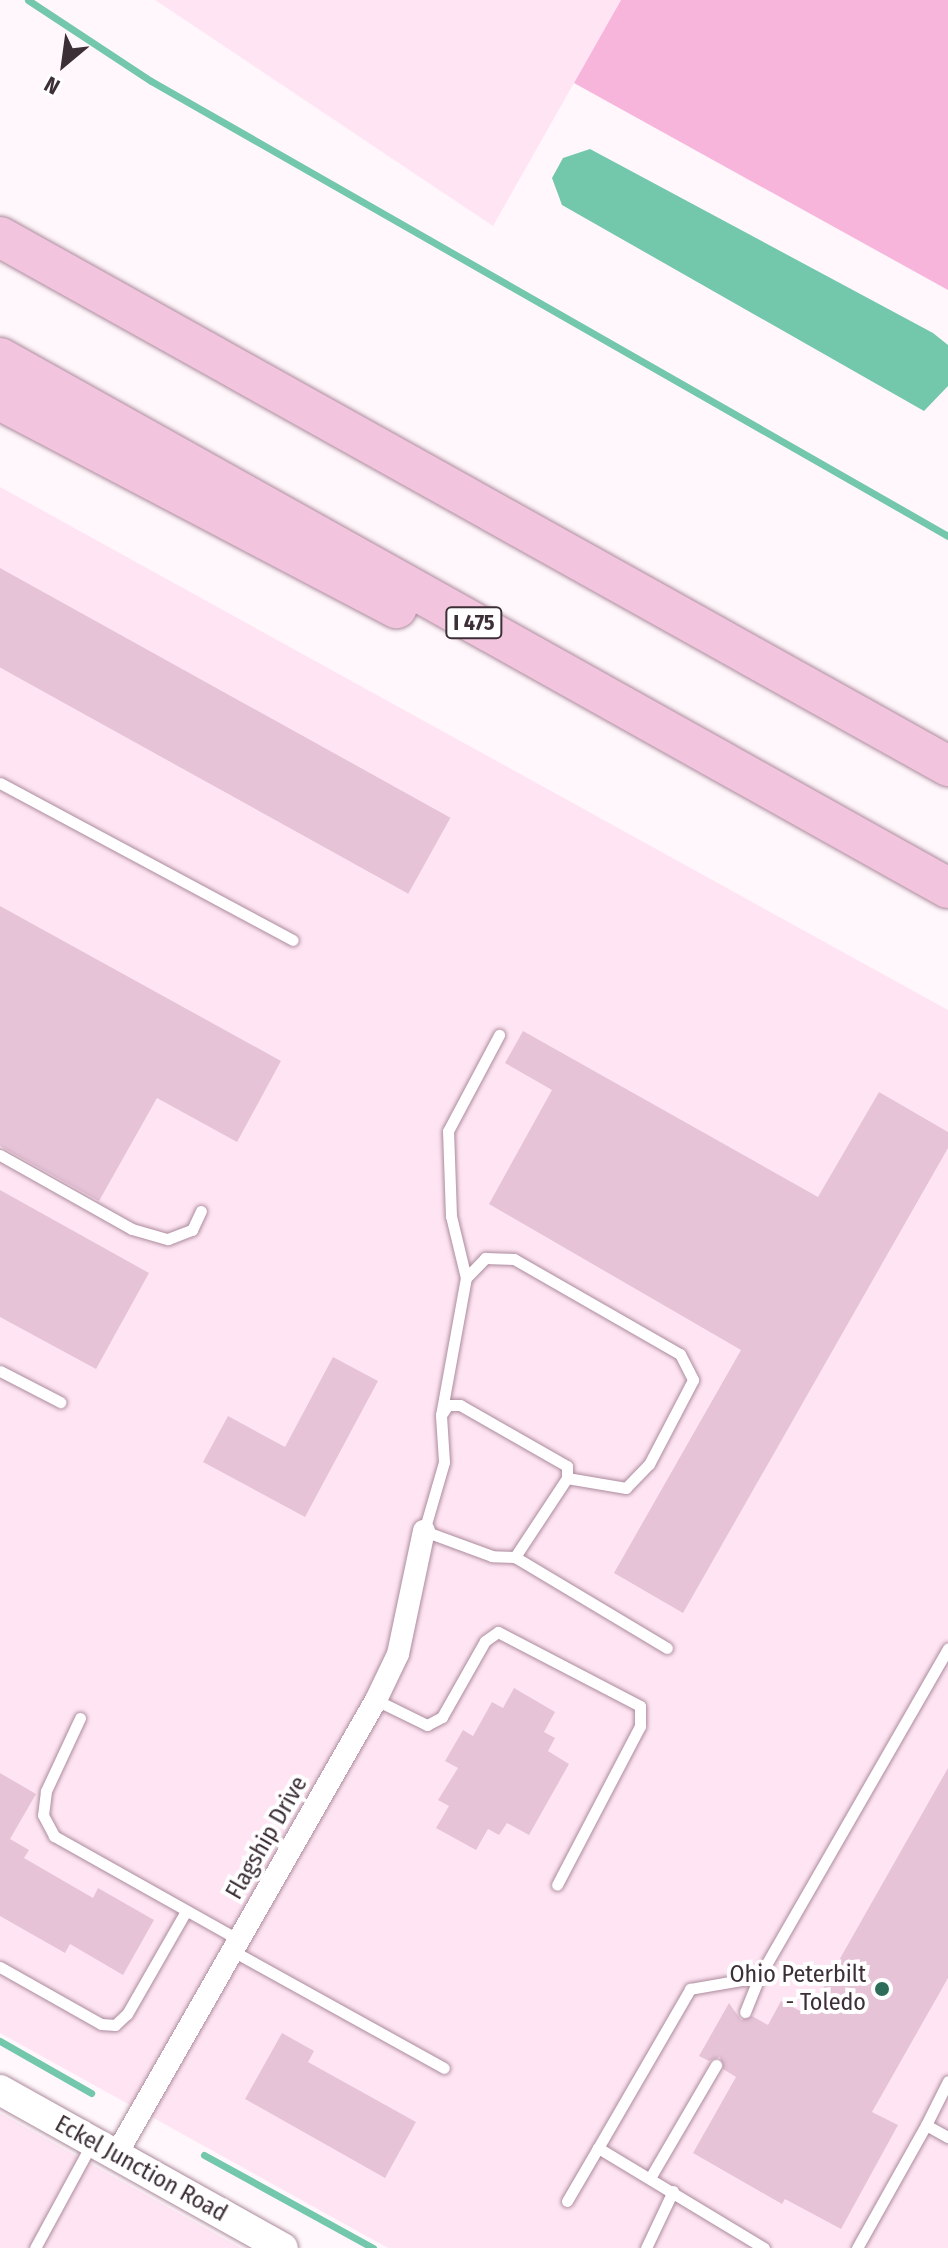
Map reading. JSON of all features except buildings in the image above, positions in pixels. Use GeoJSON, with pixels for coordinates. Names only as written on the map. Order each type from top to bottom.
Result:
{"type":"FeatureCollection","features":[{"type":"Feature","properties":{"kind":"highway"},"geometry":{"type":"LineString","coordinates":[[0,211],[306,407]]}},
{"type":"Feature","properties":{"kind":"highway"},"geometry":{"type":"LineString","coordinates":[[0,237],[948,766]]}},
{"type":"Feature","properties":{"kind":"highway","name":"I 475"},"geometry":{"type":"LineString","coordinates":[[0,358],[948,888]]}},
{"type":"Feature","properties":{"kind":"highway"},"geometry":{"type":"LineString","coordinates":[[0,400],[355,587],[895,858]]}},
{"type":"Feature","properties":{"kind":"street","name":"Flagship Drive"},"geometry":{"type":"LineString","coordinates":[[104,2148],[236,1946],[376,1700],[398,1654],[424,1531]]}},
{"type":"Feature","properties":{"kind":"street","name":"Eckel Junction Road"},"geometry":{"type":"LineString","coordinates":[[0,2090],[283,2248]]}},
{"type":"Feature","properties":{"kind":"lane"},"geometry":{"type":"LineString","coordinates":[[0,783],[293,940]]}},
{"type":"Feature","properties":{"kind":"lane"},"geometry":{"type":"LineString","coordinates":[[499,1035],[448,1131],[451,1216],[466,1278],[441,1415],[444,1462],[424,1531],[492,1556],[515,1557],[667,1648]]}},
{"type":"Feature","properties":{"kind":"lane"},"geometry":{"type":"LineString","coordinates":[[0,1155],[132,1229],[168,1239],[192,1230],[201,1211]]}},
{"type":"Feature","properties":{"kind":"lane"},"geometry":{"type":"LineString","coordinates":[[466,1278],[485,1258],[514,1259],[680,1354],[693,1380],[649,1464],[626,1488],[567,1478]]}},
{"type":"Feature","properties":{"kind":"lane"},"geometry":{"type":"LineString","coordinates":[[0,1371],[60,1402]]}},
{"type":"Feature","properties":{"kind":"lane"},"geometry":{"type":"LineString","coordinates":[[441,1415],[448,1405],[460,1405],[557,1456],[567,1466],[567,1478],[515,1557]]}},
{"type":"Feature","properties":{"kind":"lane"},"geometry":{"type":"LineString","coordinates":[[376,1700],[427,1725],[442,1717],[485,1641],[498,1632],[640,1706],[640,1726],[557,1885]]}},
{"type":"Feature","properties":{"kind":"lane"},"geometry":{"type":"LineString","coordinates":[[745,2012],[759,1977],[948,1648]]}},
{"type":"Feature","properties":{"kind":"lane"},"geometry":{"type":"LineString","coordinates":[[80,1718],[46,1791],[43,1815],[54,1836],[186,1911],[236,1946],[444,2068]]}},
{"type":"Feature","properties":{"kind":"lane"},"geometry":{"type":"LineString","coordinates":[[0,1967],[101,2024],[115,2025],[127,2014],[186,1911]]}},
{"type":"Feature","properties":{"kind":"lane"},"geometry":{"type":"LineString","coordinates":[[567,2201],[690,1989],[759,1977]]}},
{"type":"Feature","properties":{"kind":"lane"},"geometry":{"type":"LineString","coordinates":[[650,2178],[716,2065]]}},
{"type":"Feature","properties":{"kind":"lane"},"geometry":{"type":"LineString","coordinates":[[857,2248],[948,2081]]}},
{"type":"Feature","properties":{"kind":"lane"},"geometry":{"type":"LineString","coordinates":[[926,2125],[948,2137]]}},
{"type":"Feature","properties":{"kind":"lane"},"geometry":{"type":"LineString","coordinates":[[35,2248],[104,2148]]}},
{"type":"Feature","properties":{"kind":"lane"},"geometry":{"type":"LineString","coordinates":[[598,2148],[764,2248]]}},
{"type":"Feature","properties":{"kind":"lane"},"geometry":{"type":"LineString","coordinates":[[646,2248],[673,2191]]}},
{"type":"Feature","properties":{"kind":"shaded area"},"geometry":{"type":"Polygon","coordinates":[[[155,0],[621,0],[493,226],[155,0]]]}},
{"type":"Feature","properties":{"kind":"shaded area"},"geometry":{"type":"Polygon","coordinates":[[[621,0],[948,0],[948,290],[574,83],[621,0]]]}},
{"type":"Feature","properties":{"kind":"shaded area"},"geometry":{"type":"Polygon","coordinates":[[[590,149],[933,333],[948,345],[948,386],[924,411],[562,205],[552,178],[563,158],[590,149]]]}},
{"type":"Feature","properties":{"kind":"shaded area"},"geometry":{"type":"Polygon","coordinates":[[[0,487],[948,1010],[948,2248],[388,2248],[0,2033],[0,487]]]}},
{"type":"Feature","properties":{"kind":"shaded area"},"geometry":{"type":"Polygon","coordinates":[[[0,2113],[241,2248],[0,2248],[0,2113]]]}},
{"type":"Feature","properties":{"kind":"waterway"},"geometry":{"type":"LineString","coordinates":[[28,0],[151,81],[948,536]]}},
{"type":"Feature","properties":{"kind":"waterway"},"geometry":{"type":"LineString","coordinates":[[0,2041],[91,2093]]}},
{"type":"Feature","properties":{"kind":"waterway"},"geometry":{"type":"LineString","coordinates":[[204,2155],[373,2248]]}},
{"type":"Feature","properties":{"kind":"place","name":"Ohio Peterbilt - Toledo"},"geometry":{"type":"Point","coordinates":[882,1989]}}]}
